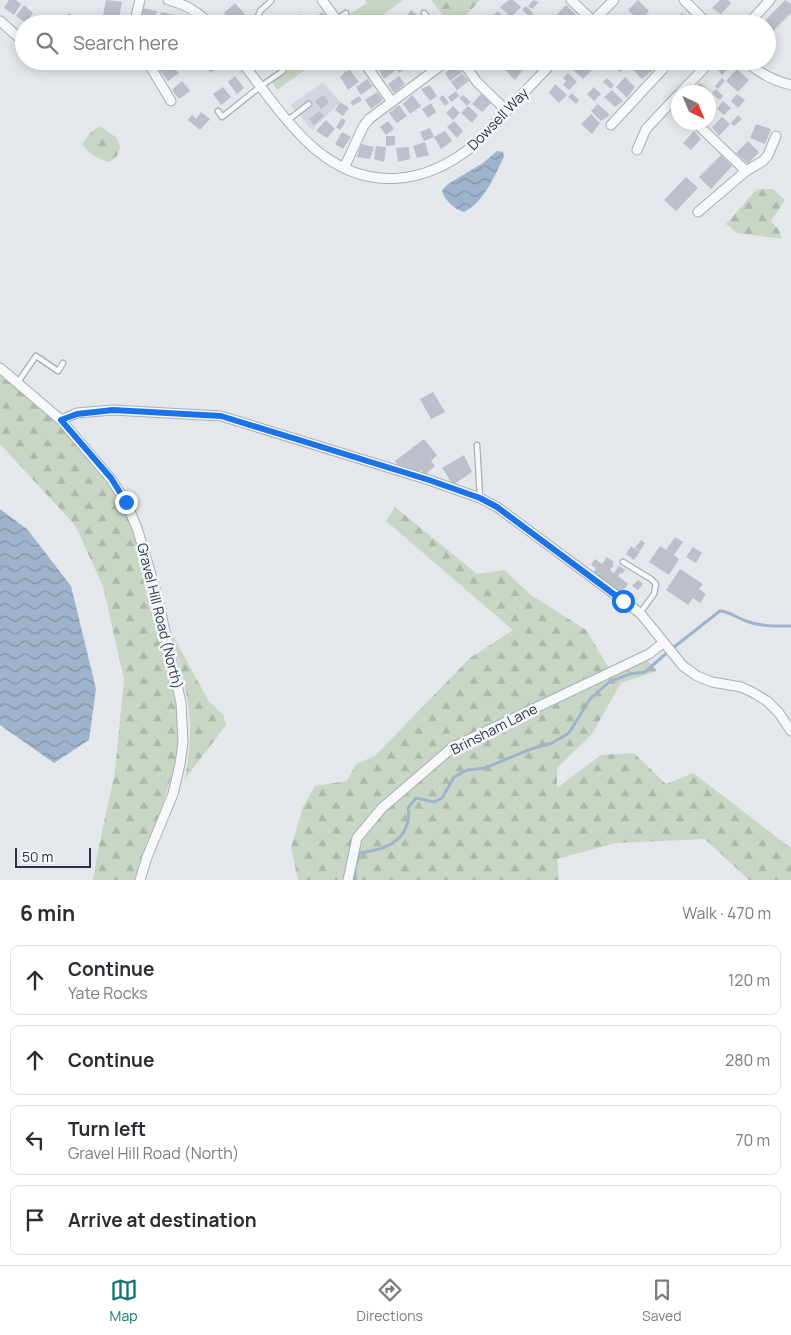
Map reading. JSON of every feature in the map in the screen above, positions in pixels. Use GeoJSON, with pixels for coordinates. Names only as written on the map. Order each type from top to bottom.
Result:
{"type":"FeatureCollection","features":[{"type":"Feature","properties":{"kind":"street"},"geometry":{"type":"LineString","coordinates":[[136,15],[140,0]]}},
{"type":"Feature","properties":{"kind":"street"},"geometry":{"type":"LineString","coordinates":[[168,0],[192,8],[199,15]]}},
{"type":"Feature","properties":{"kind":"street"},"geometry":{"type":"LineString","coordinates":[[322,0],[332,15]]}},
{"type":"Feature","properties":{"kind":"street"},"geometry":{"type":"LineString","coordinates":[[571,0],[585,15]]}},
{"type":"Feature","properties":{"kind":"street"},"geometry":{"type":"LineString","coordinates":[[598,15],[614,0]]}},
{"type":"Feature","properties":{"kind":"street"},"geometry":{"type":"LineString","coordinates":[[684,0],[696,15]]}},
{"type":"Feature","properties":{"kind":"street"},"geometry":{"type":"LineString","coordinates":[[756,15],[770,0]]}},
{"type":"Feature","properties":{"kind":"street"},"geometry":{"type":"LineString","coordinates":[[0,21],[15,34]]}},
{"type":"Feature","properties":{"kind":"street"},"geometry":{"type":"LineString","coordinates":[[152,70],[170,101]]}},
{"type":"Feature","properties":{"kind":"street","name":"Dowsell Way"},"geometry":{"type":"LineString","coordinates":[[248,70],[288,120],[314,148],[344,168],[383,180],[402,179],[431,172],[460,156],[474,145],[545,70]]}},
{"type":"Feature","properties":{"kind":"street"},"geometry":{"type":"LineString","coordinates":[[369,70],[392,102]]}},
{"type":"Feature","properties":{"kind":"street"},"geometry":{"type":"LineString","coordinates":[[344,168],[363,126],[369,119],[435,70]]}},
{"type":"Feature","properties":{"kind":"street"},"geometry":{"type":"LineString","coordinates":[[468,70],[477,82],[506,111]]}},
{"type":"Feature","properties":{"kind":"street"},"geometry":{"type":"LineString","coordinates":[[611,125],[662,70]]}},
{"type":"Feature","properties":{"kind":"street"},"geometry":{"type":"LineString","coordinates":[[690,85],[703,70]]}},
{"type":"Feature","properties":{"kind":"street"},"geometry":{"type":"LineString","coordinates":[[755,70],[778,82],[791,85]]}},
{"type":"Feature","properties":{"kind":"street"},"geometry":{"type":"LineString","coordinates":[[636,150],[646,129],[671,105]]}},
{"type":"Feature","properties":{"kind":"street"},"geometry":{"type":"LineString","coordinates":[[703,130],[746,171]]}},
{"type":"Feature","properties":{"kind":"street"},"geometry":{"type":"LineString","coordinates":[[698,212],[746,171],[763,162],[776,136]]}},
{"type":"Feature","properties":{"kind":"street","name":"Gravel Hill Road (North)"},"geometry":{"type":"LineString","coordinates":[[0,368],[61,420],[111,478],[126,502],[138,528],[156,590],[182,703],[183,742],[173,794],[147,857],[140,880]]}},
{"type":"Feature","properties":{"kind":"street"},"geometry":{"type":"LineString","coordinates":[[61,420],[77,414],[113,410],[221,416],[429,480],[480,498],[497,507],[640,613],[683,666],[697,676],[712,682],[741,688],[767,701],[779,713],[791,731]]}},
{"type":"Feature","properties":{"kind":"street","name":"Brinsham Lane"},"geometry":{"type":"LineString","coordinates":[[348,880],[357,838],[382,808],[453,747],[649,654],[663,643]]}},
{"type":"Feature","properties":{"kind":"lane"},"geometry":{"type":"LineString","coordinates":[[258,15],[260,11],[271,1]]}},
{"type":"Feature","properties":{"kind":"lane"},"geometry":{"type":"LineString","coordinates":[[218,111],[222,117],[262,88],[282,70]]}},
{"type":"Feature","properties":{"kind":"lane"},"geometry":{"type":"LineString","coordinates":[[288,120],[309,104]]}},
{"type":"Feature","properties":{"kind":"lane"},"geometry":{"type":"LineString","coordinates":[[18,382],[36,356],[58,370],[63,363]]}},
{"type":"Feature","properties":{"kind":"lane"},"geometry":{"type":"LineString","coordinates":[[477,444],[480,498]]}},
{"type":"Feature","properties":{"kind":"lane"},"geometry":{"type":"LineString","coordinates":[[623,562],[656,584],[654,594],[640,613]]}},
{"type":"Feature","properties":{"kind":"shaded area"},"geometry":{"type":"Polygon","coordinates":[[[323,82],[340,102],[312,130],[291,105],[323,82]]]}},
{"type":"Feature","properties":{"kind":"green space"},"geometry":{"type":"Polygon","coordinates":[[[365,0],[403,0],[382,15],[349,15],[367,3],[365,0]]]}},
{"type":"Feature","properties":{"kind":"green space"},"geometry":{"type":"Polygon","coordinates":[[[431,0],[480,0],[466,15],[443,15],[431,0]]]}},
{"type":"Feature","properties":{"kind":"green space"},"geometry":{"type":"Polygon","coordinates":[[[287,70],[305,70],[277,90],[272,82],[287,70]]]}},
{"type":"Feature","properties":{"kind":"green space"},"geometry":{"type":"Polygon","coordinates":[[[100,126],[117,138],[120,147],[117,156],[109,162],[94,155],[82,144],[91,132],[100,126]]]}},
{"type":"Feature","properties":{"kind":"green space"},"geometry":{"type":"Polygon","coordinates":[[[757,189],[773,189],[785,200],[771,221],[779,230],[782,239],[737,233],[726,224],[757,189]]]}},
{"type":"Feature","properties":{"kind":"green space"},"geometry":{"type":"Polygon","coordinates":[[[0,375],[39,407],[94,464],[122,506],[133,529],[147,572],[176,692],[180,727],[172,775],[134,880],[93,880],[115,772],[124,679],[103,586],[75,525],[0,444],[0,375]]]}},
{"type":"Feature","properties":{"kind":"green space"},"geometry":{"type":"Polygon","coordinates":[[[395,507],[477,574],[504,570],[531,595],[586,630],[613,675],[648,661],[657,671],[621,683],[592,734],[557,768],[557,788],[601,755],[634,753],[666,784],[693,773],[791,848],[791,880],[749,880],[705,839],[616,843],[557,859],[559,880],[298,880],[291,847],[303,807],[315,786],[347,781],[356,764],[375,756],[470,658],[513,630],[386,521],[395,507]]]}},
{"type":"Feature","properties":{"kind":"green space"},"geometry":{"type":"Polygon","coordinates":[[[171,632],[209,702],[223,714],[226,725],[185,779],[190,743],[189,710],[171,632]]]}},
{"type":"Feature","properties":{"kind":"water"},"geometry":{"type":"Polygon","coordinates":[[[497,151],[503,152],[504,157],[492,181],[478,202],[464,212],[447,201],[442,190],[448,184],[483,163],[497,151]]]}},
{"type":"Feature","properties":{"kind":"water"},"geometry":{"type":"Polygon","coordinates":[[[0,509],[27,529],[71,586],[96,689],[89,740],[54,763],[0,725],[0,509]]]}},
{"type":"Feature","properties":{"kind":"building"},"geometry":{"type":"Polygon","coordinates":[[[9,0],[16,0],[21,4],[14,15],[4,8],[9,0]]]}},
{"type":"Feature","properties":{"kind":"building"},"geometry":{"type":"Polygon","coordinates":[[[106,0],[122,2],[120,15],[103,15],[106,0]]]}},
{"type":"Feature","properties":{"kind":"building"},"geometry":{"type":"Polygon","coordinates":[[[509,0],[513,0],[521,7],[513,15],[509,15],[500,7],[509,0]]]}},
{"type":"Feature","properties":{"kind":"building"},"geometry":{"type":"Polygon","coordinates":[[[533,0],[539,2],[532,9],[528,6],[533,0]]]}},
{"type":"Feature","properties":{"kind":"building"},"geometry":{"type":"Polygon","coordinates":[[[638,0],[649,11],[645,15],[633,15],[628,10],[638,0]]]}},
{"type":"Feature","properties":{"kind":"building"},"geometry":{"type":"Polygon","coordinates":[[[720,0],[728,0],[731,3],[721,14],[712,8],[720,0]]]}},
{"type":"Feature","properties":{"kind":"building"},"geometry":{"type":"Polygon","coordinates":[[[785,0],[791,4],[791,13],[776,28],[776,15],[771,15],[785,0]]]}},
{"type":"Feature","properties":{"kind":"building"},"geometry":{"type":"Polygon","coordinates":[[[235,3],[245,14],[226,15],[224,13],[235,3]]]}},
{"type":"Feature","properties":{"kind":"building"},"geometry":{"type":"Polygon","coordinates":[[[24,5],[33,13],[32,15],[17,15],[24,5]]]}},
{"type":"Feature","properties":{"kind":"building"},"geometry":{"type":"Polygon","coordinates":[[[566,5],[576,15],[556,15],[566,5]]]}},
{"type":"Feature","properties":{"kind":"building"},"geometry":{"type":"Polygon","coordinates":[[[526,6],[533,13],[528,15],[522,10],[526,6]]]}},
{"type":"Feature","properties":{"kind":"building"},"geometry":{"type":"Polygon","coordinates":[[[143,8],[157,11],[156,15],[142,15],[143,8]]]}},
{"type":"Feature","properties":{"kind":"building"},"geometry":{"type":"Polygon","coordinates":[[[411,10],[417,15],[407,15],[411,10]]]}},
{"type":"Feature","properties":{"kind":"building"},"geometry":{"type":"Polygon","coordinates":[[[498,11],[502,15],[494,15],[498,11]]]}},
{"type":"Feature","properties":{"kind":"building"},"geometry":{"type":"Polygon","coordinates":[[[161,12],[175,15],[160,15],[161,12]]]}},
{"type":"Feature","properties":{"kind":"building"},"geometry":{"type":"Polygon","coordinates":[[[160,70],[176,70],[179,73],[168,81],[160,70]]]}},
{"type":"Feature","properties":{"kind":"building"},"geometry":{"type":"Polygon","coordinates":[[[350,70],[359,82],[348,90],[340,77],[350,70]]]}},
{"type":"Feature","properties":{"kind":"building"},"geometry":{"type":"Polygon","coordinates":[[[379,70],[396,70],[384,79],[379,70]]]}},
{"type":"Feature","properties":{"kind":"building"},"geometry":{"type":"Polygon","coordinates":[[[449,70],[460,70],[462,72],[450,81],[445,73],[449,70]]]}},
{"type":"Feature","properties":{"kind":"building"},"geometry":{"type":"Polygon","coordinates":[[[505,70],[523,70],[515,80],[505,70]]]}},
{"type":"Feature","properties":{"kind":"building"},"geometry":{"type":"Polygon","coordinates":[[[573,70],[592,70],[583,79],[573,70]]]}},
{"type":"Feature","properties":{"kind":"building"},"geometry":{"type":"Polygon","coordinates":[[[633,70],[653,70],[642,79],[633,70]]]}},
{"type":"Feature","properties":{"kind":"building"},"geometry":{"type":"Polygon","coordinates":[[[718,70],[727,70],[722,75],[718,70]]]}},
{"type":"Feature","properties":{"kind":"building"},"geometry":{"type":"Polygon","coordinates":[[[736,70],[749,80],[738,92],[726,81],[736,70]]]}},
{"type":"Feature","properties":{"kind":"building"},"geometry":{"type":"Polygon","coordinates":[[[568,73],[577,82],[569,90],[563,85],[566,81],[563,78],[568,73]]]}},
{"type":"Feature","properties":{"kind":"building"},"geometry":{"type":"Polygon","coordinates":[[[462,74],[469,81],[457,90],[451,82],[462,74]]]}},
{"type":"Feature","properties":{"kind":"building"},"geometry":{"type":"Polygon","coordinates":[[[235,76],[244,88],[237,94],[228,82],[235,76]]]}},
{"type":"Feature","properties":{"kind":"building"},"geometry":{"type":"Polygon","coordinates":[[[399,76],[405,84],[394,93],[388,84],[399,76]]]}},
{"type":"Feature","properties":{"kind":"building"},"geometry":{"type":"Polygon","coordinates":[[[625,77],[635,87],[627,98],[616,87],[625,77]]]}},
{"type":"Feature","properties":{"kind":"building"},"geometry":{"type":"Polygon","coordinates":[[[607,78],[614,85],[611,89],[603,82],[607,78]]]}},
{"type":"Feature","properties":{"kind":"building"},"geometry":{"type":"Polygon","coordinates":[[[722,78],[725,81],[718,89],[716,85],[722,78]]]}},
{"type":"Feature","properties":{"kind":"building"},"geometry":{"type":"Polygon","coordinates":[[[367,79],[373,86],[361,95],[356,87],[367,79]]]}},
{"type":"Feature","properties":{"kind":"building"},"geometry":{"type":"Polygon","coordinates":[[[182,81],[190,91],[179,99],[172,90],[182,81]]]}},
{"type":"Feature","properties":{"kind":"building"},"geometry":{"type":"Polygon","coordinates":[[[555,84],[567,95],[559,103],[549,93],[555,84]]]}},
{"type":"Feature","properties":{"kind":"building"},"geometry":{"type":"Polygon","coordinates":[[[430,85],[437,96],[430,101],[421,89],[430,85]]]}},
{"type":"Feature","properties":{"kind":"building"},"geometry":{"type":"Polygon","coordinates":[[[223,87],[231,97],[221,105],[213,94],[223,87]]]}},
{"type":"Feature","properties":{"kind":"building"},"geometry":{"type":"Polygon","coordinates":[[[594,87],[601,94],[594,101],[587,94],[594,87]]]}},
{"type":"Feature","properties":{"kind":"building"},"geometry":{"type":"Polygon","coordinates":[[[716,89],[723,96],[720,100],[716,96],[716,89]]]}},
{"type":"Feature","properties":{"kind":"building"},"geometry":{"type":"Polygon","coordinates":[[[612,90],[623,101],[615,107],[604,97],[612,90]]]}},
{"type":"Feature","properties":{"kind":"building"},"geometry":{"type":"Polygon","coordinates":[[[456,91],[459,96],[451,102],[448,97],[456,91]]]}},
{"type":"Feature","properties":{"kind":"building"},"geometry":{"type":"Polygon","coordinates":[[[377,92],[383,100],[371,109],[365,100],[377,92]]]}},
{"type":"Feature","properties":{"kind":"building"},"geometry":{"type":"Polygon","coordinates":[[[572,93],[579,100],[576,104],[568,97],[572,93]]]}},
{"type":"Feature","properties":{"kind":"building"},"geometry":{"type":"Polygon","coordinates":[[[481,94],[491,103],[482,112],[472,104],[481,94]]]}},
{"type":"Feature","properties":{"kind":"building"},"geometry":{"type":"Polygon","coordinates":[[[737,94],[745,100],[738,108],[731,101],[737,94]]]}},
{"type":"Feature","properties":{"kind":"building"},"geometry":{"type":"Polygon","coordinates":[[[323,95],[329,102],[321,109],[315,101],[323,95]]]}},
{"type":"Feature","properties":{"kind":"building"},"geometry":{"type":"Polygon","coordinates":[[[412,95],[421,106],[410,114],[403,104],[412,95]]]}},
{"type":"Feature","properties":{"kind":"building"},"geometry":{"type":"Polygon","coordinates":[[[443,95],[449,103],[445,106],[439,98],[443,95]]]}},
{"type":"Feature","properties":{"kind":"building"},"geometry":{"type":"Polygon","coordinates":[[[463,95],[471,102],[467,106],[459,98],[463,95]]]}},
{"type":"Feature","properties":{"kind":"building"},"geometry":{"type":"Polygon","coordinates":[[[359,96],[362,100],[353,106],[350,102],[359,96]]]}},
{"type":"Feature","properties":{"kind":"building"},"geometry":{"type":"Polygon","coordinates":[[[723,101],[731,108],[724,115],[717,109],[723,101]]]}},
{"type":"Feature","properties":{"kind":"building"},"geometry":{"type":"Polygon","coordinates":[[[340,102],[349,108],[343,116],[335,110],[340,102]]]}},
{"type":"Feature","properties":{"kind":"building"},"geometry":{"type":"Polygon","coordinates":[[[431,103],[436,112],[428,118],[422,109],[431,103]]]}},
{"type":"Feature","properties":{"kind":"building"},"geometry":{"type":"Polygon","coordinates":[[[598,104],[610,115],[601,121],[591,111],[598,104]]]}},
{"type":"Feature","properties":{"kind":"building"},"geometry":{"type":"Polygon","coordinates":[[[399,105],[407,116],[397,123],[389,113],[399,105]]]}},
{"type":"Feature","properties":{"kind":"building"},"geometry":{"type":"Polygon","coordinates":[[[453,106],[460,113],[453,120],[446,113],[453,106]]]}},
{"type":"Feature","properties":{"kind":"building"},"geometry":{"type":"Polygon","coordinates":[[[468,106],[478,115],[472,123],[461,113],[468,106]]]}},
{"type":"Feature","properties":{"kind":"building"},"geometry":{"type":"Polygon","coordinates":[[[319,111],[324,116],[314,125],[309,119],[319,111]]]}},
{"type":"Feature","properties":{"kind":"building"},"geometry":{"type":"Polygon","coordinates":[[[201,112],[210,119],[200,130],[188,120],[192,115],[196,119],[201,112]]]}},
{"type":"Feature","properties":{"kind":"building"},"geometry":{"type":"Polygon","coordinates":[[[591,114],[600,123],[592,134],[581,124],[591,114]]]}},
{"type":"Feature","properties":{"kind":"building"},"geometry":{"type":"Polygon","coordinates":[[[738,115],[742,119],[734,126],[731,123],[738,115]]]}},
{"type":"Feature","properties":{"kind":"building"},"geometry":{"type":"Polygon","coordinates":[[[722,117],[730,124],[719,136],[714,130],[716,130],[716,123],[722,117]]]}},
{"type":"Feature","properties":{"kind":"building"},"geometry":{"type":"Polygon","coordinates":[[[342,118],[346,121],[340,130],[336,127],[342,118]]]}},
{"type":"Feature","properties":{"kind":"building"},"geometry":{"type":"Polygon","coordinates":[[[326,120],[335,129],[327,138],[316,131],[326,120]]]}},
{"type":"Feature","properties":{"kind":"building"},"geometry":{"type":"Polygon","coordinates":[[[388,121],[394,129],[386,135],[380,127],[388,121]]]}},
{"type":"Feature","properties":{"kind":"building"},"geometry":{"type":"Polygon","coordinates":[[[454,121],[463,131],[457,138],[447,127],[454,121]]]}},
{"type":"Feature","properties":{"kind":"building"},"geometry":{"type":"Polygon","coordinates":[[[756,124],[771,129],[765,144],[750,138],[756,124]]]}},
{"type":"Feature","properties":{"kind":"building"},"geometry":{"type":"Polygon","coordinates":[[[430,128],[434,137],[424,141],[420,132],[430,128]]]}},
{"type":"Feature","properties":{"kind":"building"},"geometry":{"type":"Polygon","coordinates":[[[445,131],[452,141],[441,149],[434,137],[445,131]]]}},
{"type":"Feature","properties":{"kind":"building"},"geometry":{"type":"Polygon","coordinates":[[[694,131],[701,139],[691,150],[683,143],[694,131]]]}},
{"type":"Feature","properties":{"kind":"building"},"geometry":{"type":"Polygon","coordinates":[[[342,132],[351,137],[343,149],[335,144],[342,132]]]}},
{"type":"Feature","properties":{"kind":"building"},"geometry":{"type":"Polygon","coordinates":[[[386,136],[395,136],[395,145],[386,146],[386,136]]]}},
{"type":"Feature","properties":{"kind":"building"},"geometry":{"type":"Polygon","coordinates":[[[748,141],[759,152],[748,164],[736,153],[748,141]]]}},
{"type":"Feature","properties":{"kind":"building"},"geometry":{"type":"Polygon","coordinates":[[[425,142],[429,155],[417,158],[413,146],[425,142]]]}},
{"type":"Feature","properties":{"kind":"building"},"geometry":{"type":"Polygon","coordinates":[[[361,144],[374,147],[370,159],[357,157],[361,144]]]}},
{"type":"Feature","properties":{"kind":"building"},"geometry":{"type":"Polygon","coordinates":[[[376,146],[386,147],[384,162],[374,159],[376,146]]]}},
{"type":"Feature","properties":{"kind":"building"},"geometry":{"type":"Polygon","coordinates":[[[409,147],[410,159],[398,162],[396,148],[409,147]]]}},
{"type":"Feature","properties":{"kind":"building"},"geometry":{"type":"Polygon","coordinates":[[[721,155],[732,166],[711,189],[699,177],[721,155]]]}},
{"type":"Feature","properties":{"kind":"building"},"geometry":{"type":"Polygon","coordinates":[[[686,177],[698,188],[676,211],[664,200],[686,177]]]}},
{"type":"Feature","properties":{"kind":"building"},"geometry":{"type":"Polygon","coordinates":[[[433,392],[445,412],[431,419],[420,399],[433,392]]]}},
{"type":"Feature","properties":{"kind":"building"},"geometry":{"type":"Polygon","coordinates":[[[424,439],[437,455],[431,461],[435,466],[425,475],[421,470],[416,473],[400,468],[395,461],[424,439]]]}},
{"type":"Feature","properties":{"kind":"building"},"geometry":{"type":"Polygon","coordinates":[[[464,455],[472,472],[453,485],[442,468],[464,455]]]}},
{"type":"Feature","properties":{"kind":"building"},"geometry":{"type":"Polygon","coordinates":[[[675,537],[683,542],[674,555],[679,559],[669,575],[649,562],[660,546],[666,550],[675,537]]]}},
{"type":"Feature","properties":{"kind":"building"},"geometry":{"type":"Polygon","coordinates":[[[641,540],[645,543],[640,551],[635,548],[641,540]]]}},
{"type":"Feature","properties":{"kind":"building"},"geometry":{"type":"Polygon","coordinates":[[[631,546],[640,552],[634,560],[626,554],[631,546]]]}},
{"type":"Feature","properties":{"kind":"building"},"geometry":{"type":"Polygon","coordinates":[[[693,547],[702,553],[696,563],[686,557],[693,547]]]}},
{"type":"Feature","properties":{"kind":"building"},"geometry":{"type":"Polygon","coordinates":[[[607,557],[614,562],[610,570],[614,573],[619,566],[625,570],[618,576],[628,584],[620,594],[593,573],[596,568],[591,565],[595,559],[602,564],[607,557]]]}},
{"type":"Feature","properties":{"kind":"building"},"geometry":{"type":"Polygon","coordinates":[[[680,569],[703,584],[699,589],[706,594],[700,603],[693,598],[688,605],[666,590],[680,569]]]}},
{"type":"Feature","properties":{"kind":"building"},"geometry":{"type":"Polygon","coordinates":[[[638,580],[643,584],[638,590],[632,586],[638,580]]]}},
{"type":"Feature","properties":{"kind":"waterway"},"geometry":{"type":"LineString","coordinates":[[355,880],[355,867],[360,853],[382,848],[398,839],[408,822],[408,808],[416,798],[434,802],[442,798],[454,777],[467,770],[485,768],[531,749],[552,743],[569,733],[590,699],[609,682],[630,674],[645,672],[720,611],[752,623],[768,626],[791,626]]}},
{"type":"Feature","properties":{"kind":"route"},"geometry":{"type":"LineString","coordinates":[[126,502],[111,478],[61,420],[77,414],[113,410],[221,416],[429,480],[480,498],[497,507],[623,601]]}}]}
